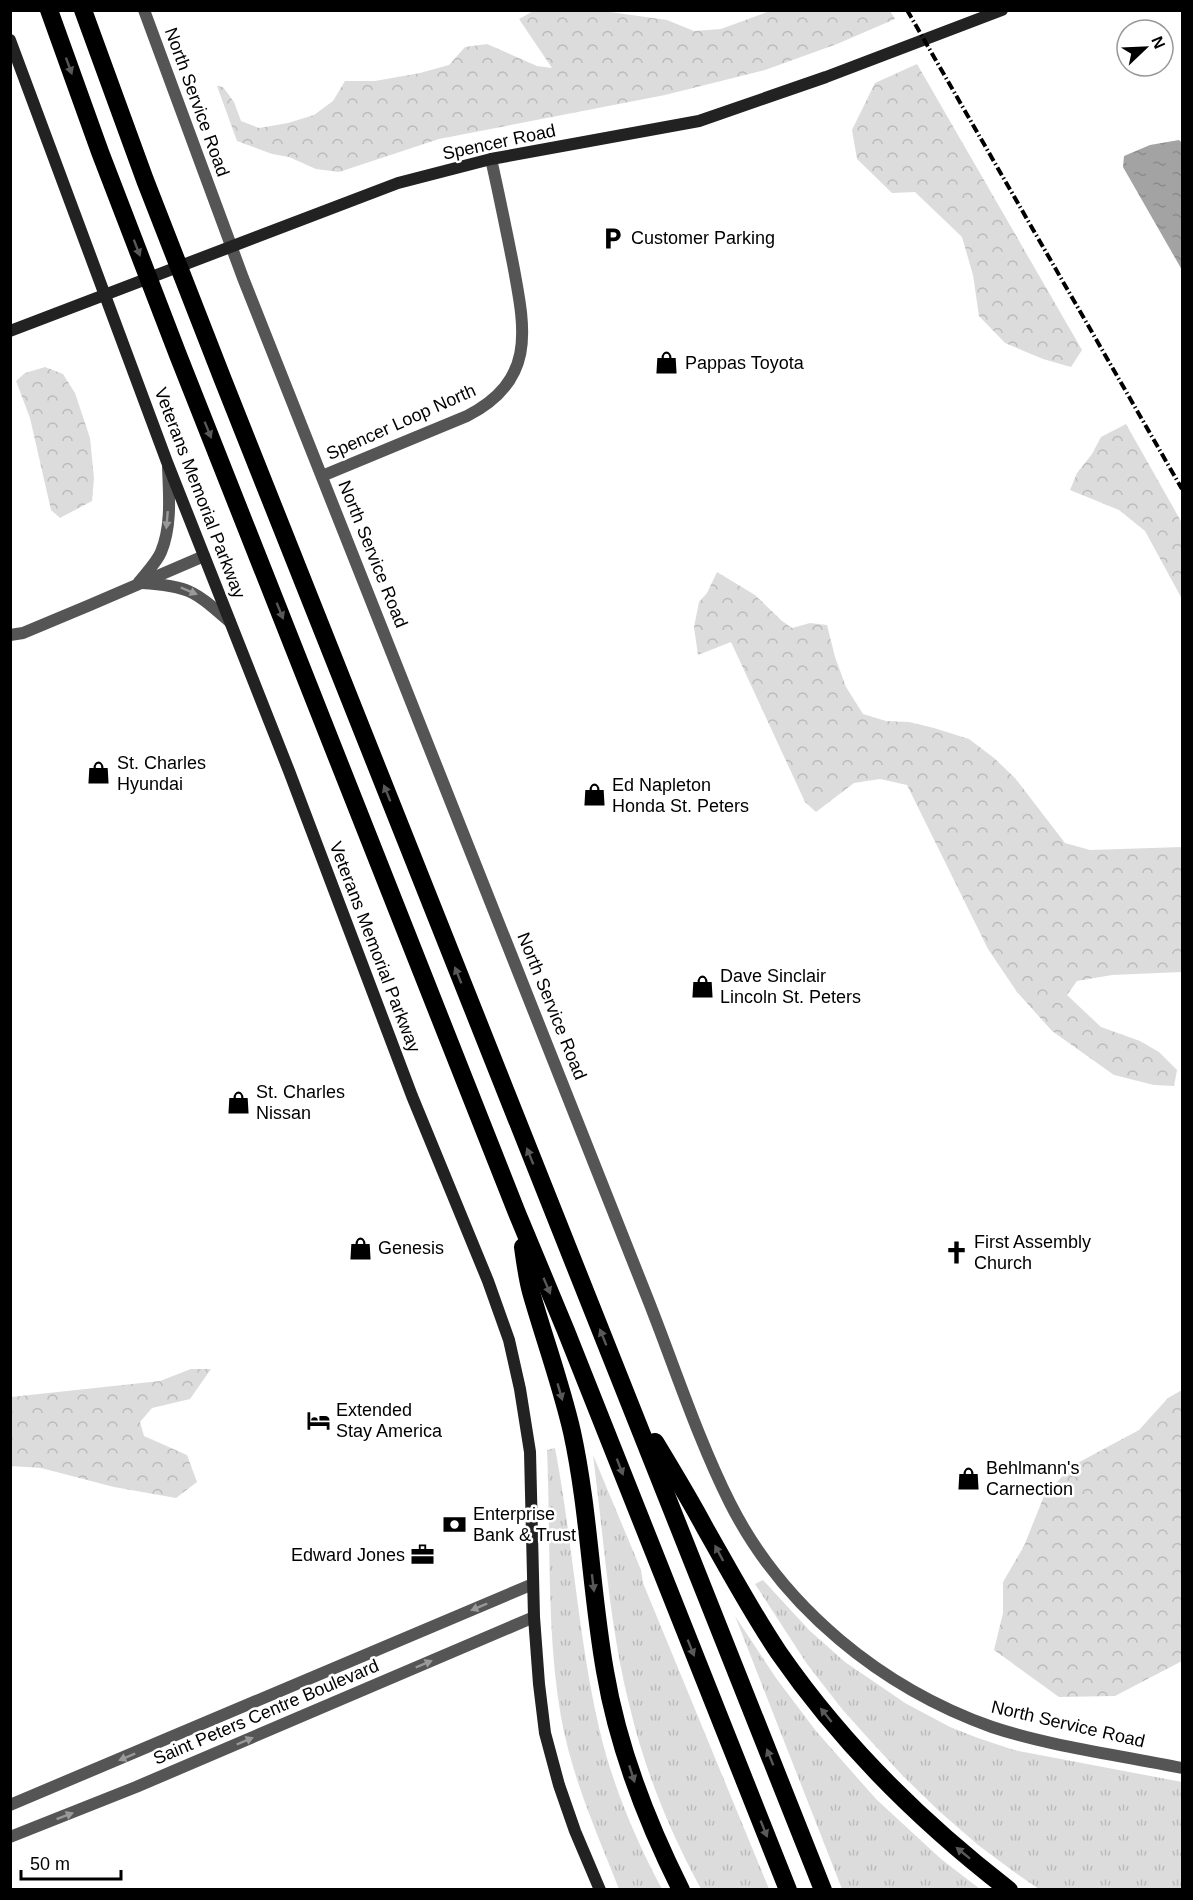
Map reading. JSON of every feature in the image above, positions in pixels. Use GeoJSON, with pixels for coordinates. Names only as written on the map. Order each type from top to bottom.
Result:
{"type":"FeatureCollection","features":[{"type":"Feature","properties":{"kind":"highway"},"geometry":{"type":"LineString","coordinates":[[49,10],[100,152],[178,356],[788,1890]]}},
{"type":"Feature","properties":{"kind":"highway"},"geometry":{"type":"LineString","coordinates":[[83,10],[145,180],[227,391],[823,1890]]}},
{"type":"Feature","properties":{"kind":"highway"},"geometry":{"type":"LineString","coordinates":[[517,1213],[530,1289],[572,1431],[599,1634],[613,1708],[624,1751],[650,1823],[681,1890]]}},
{"type":"Feature","properties":{"kind":"highway"},"geometry":{"type":"LineString","coordinates":[[625,1391],[705,1526],[754,1615],[810,1695],[868,1764],[909,1806],[945,1839],[1009,1890]]}},
{"type":"Feature","properties":{"kind":"main road","name":"Spencer Road"},"geometry":{"type":"LineString","coordinates":[[10,331],[398,183],[491,159],[699,121],[937,36],[1002,10]]}},
{"type":"Feature","properties":{"kind":"main road","name":"Veterans Memorial Parkway"},"geometry":{"type":"LineString","coordinates":[[10,40],[167,462],[293,779],[412,1096],[488,1281],[509,1340],[530,1452],[534,1617],[538,1684],[545,1733],[575,1831],[600,1890]]}},
{"type":"Feature","properties":{"kind":"street","name":"North Service Road"},"geometry":{"type":"LineString","coordinates":[[144,10],[243,278],[712,1465],[730,1504],[752,1542],[796,1599],[821,1623],[873,1667],[948,1709],[993,1727],[1059,1744],[1182,1768]]}},
{"type":"Feature","properties":{"kind":"street","name":"Spencer Loop North"},"geometry":{"type":"LineString","coordinates":[[322,476],[473,413],[501,393],[511,379],[518,363],[523,330],[510,247],[491,159]]}},
{"type":"Feature","properties":{"kind":"street"},"geometry":{"type":"LineString","coordinates":[[138,583],[161,553],[166,533],[169,503],[167,462]]}},
{"type":"Feature","properties":{"kind":"street"},"geometry":{"type":"LineString","coordinates":[[10,635],[23,633],[204,555]]}},
{"type":"Feature","properties":{"kind":"street"},"geometry":{"type":"LineString","coordinates":[[138,583],[170,585],[187,589],[201,597],[230,622]]}},
{"type":"Feature","properties":{"kind":"street","name":"Saint Peters Centre Boulevard"},"geometry":{"type":"LineString","coordinates":[[10,1805],[533,1584]]}},
{"type":"Feature","properties":{"kind":"street","name":"Saint Peters Centre Boulevard"},"geometry":{"type":"LineString","coordinates":[[10,1837],[146,1783],[534,1617]]}},
{"type":"Feature","properties":{"kind":"green space"},"geometry":{"type":"Polygon","coordinates":[[[535,10],[603,11],[667,20],[694,31],[721,29],[770,11],[890,11],[895,19],[837,44],[765,70],[665,95],[439,139],[339,172],[316,169],[289,157],[272,154],[237,141],[217,86],[223,87],[234,102],[241,121],[259,128],[288,123],[314,115],[333,101],[345,81],[375,81],[449,65],[465,47],[487,44],[537,66],[552,68],[519,19],[535,10]]]}},
{"type":"Feature","properties":{"kind":"green space"},"geometry":{"type":"Polygon","coordinates":[[[917,64],[1082,350],[1071,367],[1043,359],[1005,343],[979,316],[973,275],[962,237],[915,192],[892,193],[857,159],[852,130],[875,83],[917,64]]]}},
{"type":"Feature","properties":{"kind":"green space"},"geometry":{"type":"Polygon","coordinates":[[[45,367],[63,374],[75,393],[90,438],[94,478],[92,501],[60,518],[51,510],[30,418],[16,381],[25,373],[45,367]]]}},
{"type":"Feature","properties":{"kind":"green space"},"geometry":{"type":"Polygon","coordinates":[[[1126,424],[1182,523],[1182,599],[1145,531],[1119,510],[1070,490],[1077,473],[1092,454],[1101,437],[1126,424]]]}},
{"type":"Feature","properties":{"kind":"green space"},"geometry":{"type":"Polygon","coordinates":[[[717,572],[755,595],[792,628],[810,623],[827,625],[846,687],[863,714],[886,721],[909,722],[969,739],[1015,778],[1065,843],[1090,850],[1182,847],[1182,972],[1112,975],[1077,981],[1067,995],[1101,1027],[1140,1041],[1159,1052],[1177,1070],[1174,1086],[1154,1085],[1114,1075],[1052,1031],[1017,992],[988,949],[907,785],[880,779],[854,783],[816,812],[805,802],[731,642],[698,655],[694,627],[699,602],[707,593],[717,572]]]}},
{"type":"Feature","properties":{"kind":"green space"},"geometry":{"type":"Polygon","coordinates":[[[191,1369],[211,1369],[190,1399],[152,1408],[140,1422],[144,1436],[187,1455],[197,1482],[176,1498],[114,1487],[41,1468],[11,1466],[11,1397],[160,1381],[191,1369]]]}},
{"type":"Feature","properties":{"kind":"green space"},"geometry":{"type":"Polygon","coordinates":[[[1182,1390],[1182,1661],[1115,1696],[1059,1697],[994,1650],[1003,1613],[1003,1582],[1024,1546],[1044,1496],[1072,1466],[1139,1430],[1168,1398],[1182,1390]]]}},
{"type":"Feature","properties":{"kind":"green space"},"geometry":{"type":"Polygon","coordinates":[[[555,1448],[586,1662],[600,1732],[626,1813],[662,1889],[619,1889],[586,1805],[566,1740],[556,1684],[551,1618],[547,1450],[555,1448]]]}},
{"type":"Feature","properties":{"kind":"green space"},"geometry":{"type":"Polygon","coordinates":[[[593,1455],[769,1889],[701,1889],[660,1801],[636,1732],[623,1677],[612,1614],[593,1455]]]}},
{"type":"Feature","properties":{"kind":"green space"},"geometry":{"type":"Polygon","coordinates":[[[763,1580],[809,1630],[845,1662],[905,1703],[950,1727],[1014,1750],[1182,1782],[1182,1889],[1039,1889],[1017,1874],[978,1845],[939,1811],[903,1776],[842,1709],[807,1664],[755,1584],[763,1580]]]}},
{"type":"Feature","properties":{"kind":"green space"},"geometry":{"type":"Polygon","coordinates":[[[735,1616],[776,1678],[816,1731],[876,1799],[941,1859],[980,1889],[842,1889],[735,1616]]]}},
{"type":"Feature","properties":{"kind":"water"},"geometry":{"type":"Polygon","coordinates":[[[1179,140],[1182,143],[1182,270],[1123,167],[1124,156],[1150,145],[1179,140]]]}},
{"type":"Feature","properties":{"kind":"railway"},"geometry":{"type":"LineString","coordinates":[[907,10],[1182,489]]}},
{"type":"Feature","properties":{"kind":"place","name":"Customer Parking"},"geometry":{"type":"Point","coordinates":[613,238]}},
{"type":"Feature","properties":{"kind":"place","name":"Pappas Toyota"},"geometry":{"type":"Point","coordinates":[667,363]}},
{"type":"Feature","properties":{"kind":"place","name":"St. Charles Hyundai"},"geometry":{"type":"Point","coordinates":[99,773]}},
{"type":"Feature","properties":{"kind":"place","name":"Ed Napleton Honda St. Peters"},"geometry":{"type":"Point","coordinates":[594,795]}},
{"type":"Feature","properties":{"kind":"place","name":"Dave Sinclair Lincoln St. Peters"},"geometry":{"type":"Point","coordinates":[702,986]}},
{"type":"Feature","properties":{"kind":"place","name":"St. Charles Nissan"},"geometry":{"type":"Point","coordinates":[238,1102]}},
{"type":"Feature","properties":{"kind":"place","name":"Genesis"},"geometry":{"type":"Point","coordinates":[360,1248]}},
{"type":"Feature","properties":{"kind":"place","name":"First Assembly Church"},"geometry":{"type":"Point","coordinates":[956,1252]}},
{"type":"Feature","properties":{"kind":"place","name":"Extended Stay America"},"geometry":{"type":"Point","coordinates":[318,1420]}},
{"type":"Feature","properties":{"kind":"place","name":"Behlmann's Carnection"},"geometry":{"type":"Point","coordinates":[968,1478]}},
{"type":"Feature","properties":{"kind":"place","name":"Enterprise Bank & Trust"},"geometry":{"type":"Point","coordinates":[455,1524]}},
{"type":"Feature","properties":{"kind":"place","name":"Edward Jones"},"geometry":{"type":"Point","coordinates":[423,1555]}}]}
